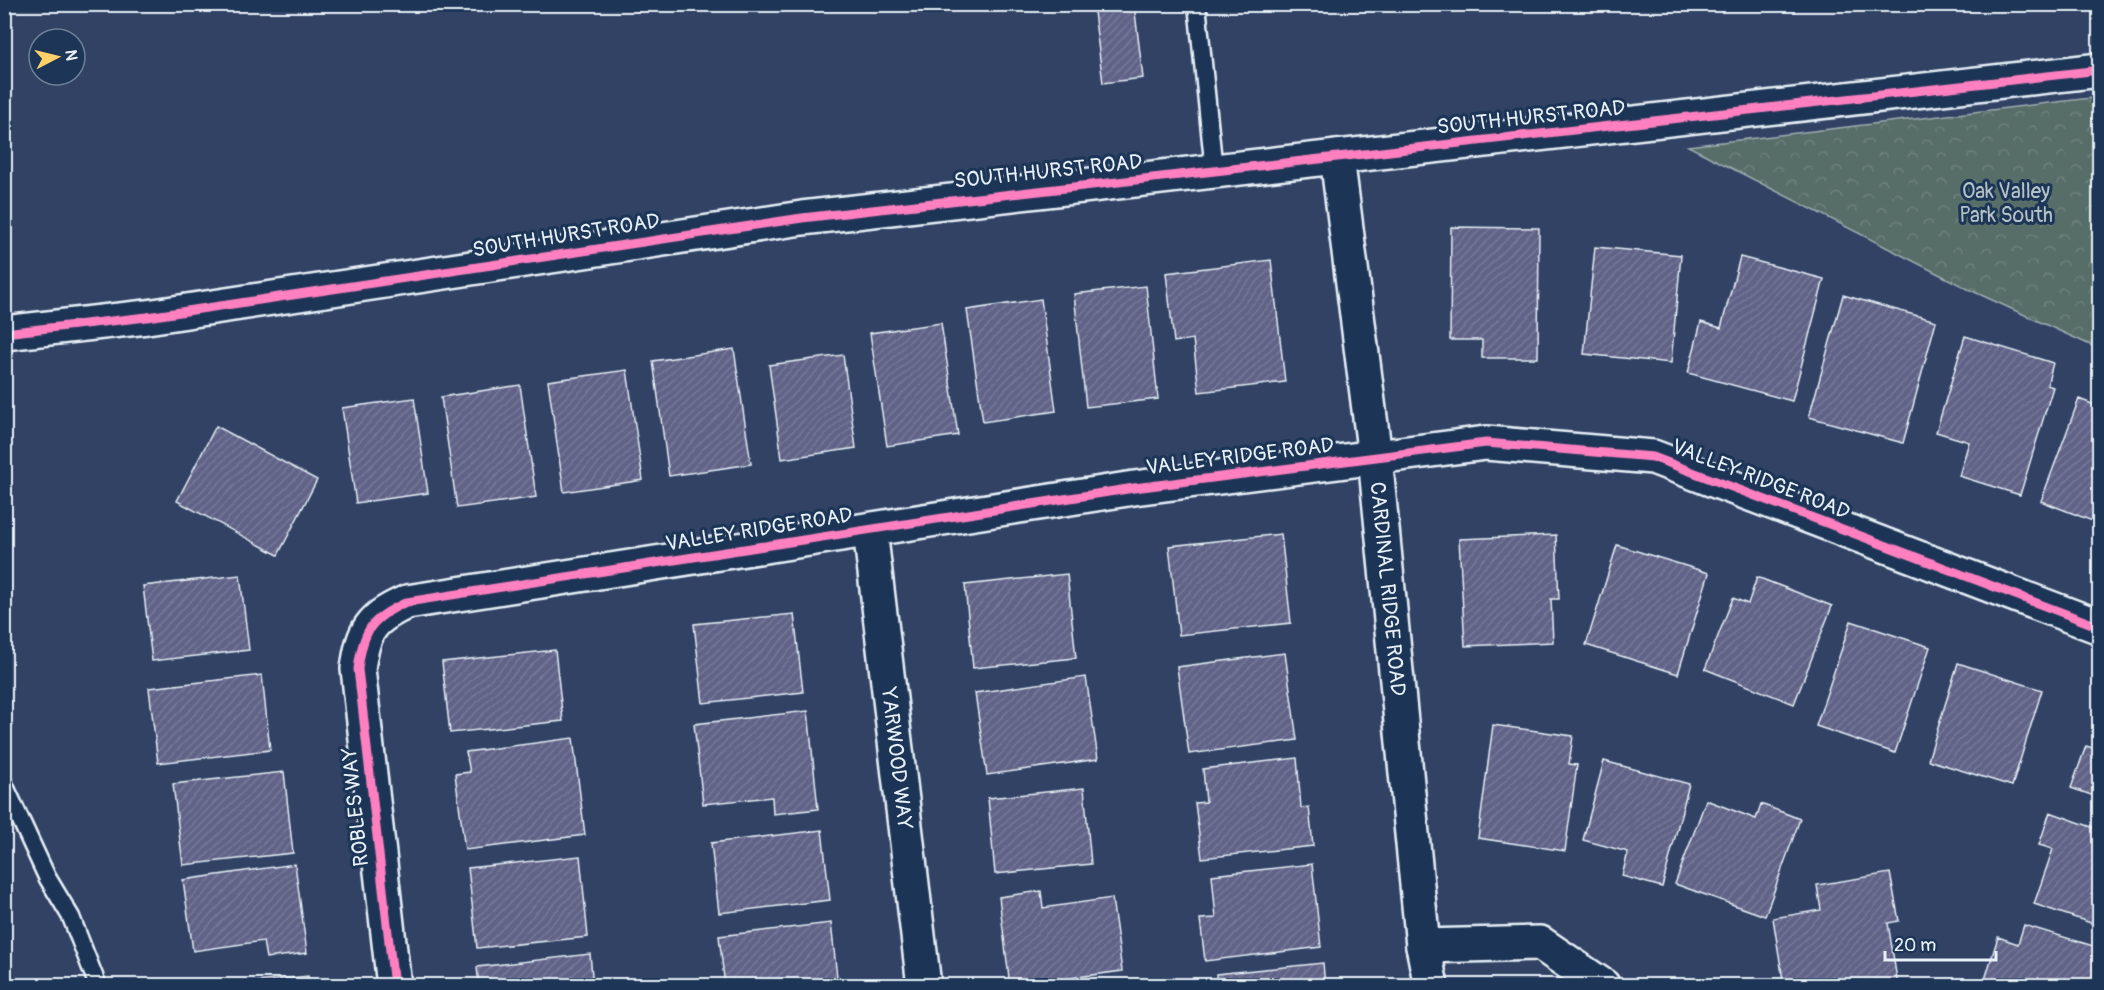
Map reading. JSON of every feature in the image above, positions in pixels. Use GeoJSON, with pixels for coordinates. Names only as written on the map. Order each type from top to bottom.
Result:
{"type":"FeatureCollection","features":[{"type":"Feature","properties":{"kind":"street","name":"SOUTH HURST ROAD"},"geometry":{"type":"LineString","coordinates":[[4,333],[147,317],[802,218],[2100,70]]}},
{"type":"Feature","properties":{"kind":"street","name":"CARDINAL RIDGE ROAD"},"geometry":{"type":"LineString","coordinates":[[1337,157],[1375,457],[1423,946],[1431,986]]}},
{"type":"Feature","properties":{"kind":"street","name":"VALLEY RIDGE ROAD"},"geometry":{"type":"LineString","coordinates":[[369,627],[385,612],[407,602],[1134,488],[1486,442],[1653,457],[2100,627]]}},
{"type":"Feature","properties":{"kind":"street","name":"YARWOOD WAY"},"geometry":{"type":"LineString","coordinates":[[870,530],[924,986]]}},
{"type":"Feature","properties":{"kind":"street","name":"ROBLES WAY"},"geometry":{"type":"LineString","coordinates":[[369,627],[361,645],[358,669],[394,986]]}},
{"type":"Feature","properties":{"kind":"street"},"geometry":{"type":"LineString","coordinates":[[1423,946],[1540,943],[1604,986]]}},
{"type":"Feature","properties":{"kind":"lane"},"geometry":{"type":"LineString","coordinates":[[1197,4],[1214,171]]}},
{"type":"Feature","properties":{"kind":"lane"},"geometry":{"type":"LineString","coordinates":[[4,784],[47,877],[72,918],[98,986]]}},
{"type":"Feature","properties":{"kind":"green space","name":"Oak Valley Park South"},"geometry":{"type":"Polygon","coordinates":[[[2099,97],[2099,349],[1968,289],[1688,146],[2099,97]]]}},
{"type":"Feature","properties":{"kind":"building"},"geometry":{"type":"Polygon","coordinates":[[[1093,4],[1134,4],[1143,78],[1103,83],[1093,4]]]}},
{"type":"Feature","properties":{"kind":"building"},"geometry":{"type":"Polygon","coordinates":[[[1451,227],[1539,228],[1538,358],[1482,358],[1482,340],[1450,340],[1451,227]]]}},
{"type":"Feature","properties":{"kind":"building"},"geometry":{"type":"Polygon","coordinates":[[[1595,247],[1681,255],[1671,363],[1584,354],[1595,247]]]}},
{"type":"Feature","properties":{"kind":"building"},"geometry":{"type":"Polygon","coordinates":[[[1740,257],[1824,279],[1792,401],[1688,373],[1701,322],[1721,328],[1740,257]]]}},
{"type":"Feature","properties":{"kind":"building"},"geometry":{"type":"Polygon","coordinates":[[[1271,260],[1285,382],[1199,392],[1193,339],[1174,342],[1166,273],[1271,260]]]}},
{"type":"Feature","properties":{"kind":"building"},"geometry":{"type":"Polygon","coordinates":[[[1146,286],[1158,399],[1086,407],[1074,294],[1146,286]]]}},
{"type":"Feature","properties":{"kind":"building"},"geometry":{"type":"Polygon","coordinates":[[[1843,295],[1936,321],[1903,443],[1809,417],[1843,295]]]}},
{"type":"Feature","properties":{"kind":"building"},"geometry":{"type":"Polygon","coordinates":[[[1041,299],[1056,411],[983,422],[967,310],[1041,299]]]}},
{"type":"Feature","properties":{"kind":"building"},"geometry":{"type":"Polygon","coordinates":[[[941,323],[958,435],[887,446],[870,333],[941,323]]]}},
{"type":"Feature","properties":{"kind":"building"},"geometry":{"type":"Polygon","coordinates":[[[1965,336],[2053,363],[2047,385],[2053,387],[2020,495],[1959,476],[1969,442],[1936,432],[1965,336]]]}},
{"type":"Feature","properties":{"kind":"building"},"geometry":{"type":"Polygon","coordinates":[[[734,349],[751,464],[669,476],[653,361],[734,349]]]}},
{"type":"Feature","properties":{"kind":"building"},"geometry":{"type":"Polygon","coordinates":[[[843,355],[856,448],[782,459],[769,365],[843,355]]]}},
{"type":"Feature","properties":{"kind":"building"},"geometry":{"type":"Polygon","coordinates":[[[627,370],[643,480],[564,492],[548,381],[627,370]]]}},
{"type":"Feature","properties":{"kind":"building"},"geometry":{"type":"Polygon","coordinates":[[[520,385],[536,497],[457,508],[441,397],[520,385]]]}},
{"type":"Feature","properties":{"kind":"building"},"geometry":{"type":"Polygon","coordinates":[[[414,398],[428,493],[356,503],[342,408],[414,398]]]}},
{"type":"Feature","properties":{"kind":"building"},"geometry":{"type":"Polygon","coordinates":[[[2079,399],[2100,407],[2100,524],[2041,501],[2079,399]]]}},
{"type":"Feature","properties":{"kind":"building"},"geometry":{"type":"Polygon","coordinates":[[[216,426],[317,480],[278,555],[177,501],[216,426]]]}},
{"type":"Feature","properties":{"kind":"building"},"geometry":{"type":"Polygon","coordinates":[[[1281,534],[1291,623],[1179,635],[1169,546],[1281,534]]]}},
{"type":"Feature","properties":{"kind":"building"},"geometry":{"type":"Polygon","coordinates":[[[1556,535],[1559,599],[1551,599],[1553,642],[1465,646],[1459,539],[1556,535]]]}},
{"type":"Feature","properties":{"kind":"building"},"geometry":{"type":"Polygon","coordinates":[[[1617,545],[1709,573],[1678,674],[1586,645],[1617,545]]]}},
{"type":"Feature","properties":{"kind":"building"},"geometry":{"type":"Polygon","coordinates":[[[1067,574],[1076,658],[973,668],[965,585],[1067,574]]]}},
{"type":"Feature","properties":{"kind":"building"},"geometry":{"type":"Polygon","coordinates":[[[240,575],[249,650],[152,661],[143,586],[240,575]]]}},
{"type":"Feature","properties":{"kind":"building"},"geometry":{"type":"Polygon","coordinates":[[[1757,577],[1832,606],[1794,704],[1705,669],[1733,598],[1748,604],[1757,577]]]}},
{"type":"Feature","properties":{"kind":"building"},"geometry":{"type":"Polygon","coordinates":[[[794,614],[803,692],[703,703],[694,624],[794,614]]]}},
{"type":"Feature","properties":{"kind":"building"},"geometry":{"type":"Polygon","coordinates":[[[1851,621],[1930,647],[1895,753],[1816,726],[1851,621]]]}},
{"type":"Feature","properties":{"kind":"building"},"geometry":{"type":"Polygon","coordinates":[[[555,650],[563,721],[450,733],[442,662],[555,650]]]}},
{"type":"Feature","properties":{"kind":"building"},"geometry":{"type":"Polygon","coordinates":[[[1285,653],[1297,740],[1189,754],[1177,667],[1285,653]]]}},
{"type":"Feature","properties":{"kind":"building"},"geometry":{"type":"Polygon","coordinates":[[[1958,663],[2042,690],[2012,786],[1928,760],[1958,663]]]}},
{"type":"Feature","properties":{"kind":"building"},"geometry":{"type":"Polygon","coordinates":[[[262,675],[270,750],[158,763],[149,688],[262,675]]]}},
{"type":"Feature","properties":{"kind":"building"},"geometry":{"type":"Polygon","coordinates":[[[1086,677],[1098,759],[987,775],[975,693],[1086,677]]]}},
{"type":"Feature","properties":{"kind":"building"},"geometry":{"type":"Polygon","coordinates":[[[808,711],[818,809],[773,814],[772,797],[703,804],[694,724],[808,711]]]}},
{"type":"Feature","properties":{"kind":"building"},"geometry":{"type":"Polygon","coordinates":[[[1493,725],[1573,736],[1569,764],[1577,765],[1565,851],[1478,838],[1493,725]]]}},
{"type":"Feature","properties":{"kind":"building"},"geometry":{"type":"Polygon","coordinates":[[[573,738],[585,835],[465,850],[455,774],[470,772],[466,752],[573,738]]]}},
{"type":"Feature","properties":{"kind":"building"},"geometry":{"type":"Polygon","coordinates":[[[2086,746],[2100,750],[2100,798],[2071,788],[2086,746]]]}},
{"type":"Feature","properties":{"kind":"building"},"geometry":{"type":"Polygon","coordinates":[[[1297,758],[1301,808],[1309,807],[1313,846],[1202,858],[1195,803],[1206,802],[1203,769],[1297,758]]]}},
{"type":"Feature","properties":{"kind":"building"},"geometry":{"type":"Polygon","coordinates":[[[1604,761],[1689,784],[1662,887],[1622,876],[1628,852],[1583,840],[1604,761]]]}},
{"type":"Feature","properties":{"kind":"building"},"geometry":{"type":"Polygon","coordinates":[[[284,772],[293,853],[183,865],[173,784],[284,772]]]}},
{"type":"Feature","properties":{"kind":"building"},"geometry":{"type":"Polygon","coordinates":[[[1084,788],[1091,864],[995,874],[988,798],[1084,788]]]}},
{"type":"Feature","properties":{"kind":"building"},"geometry":{"type":"Polygon","coordinates":[[[1706,800],[1756,819],[1761,804],[1800,819],[1765,916],[1675,884],[1706,800]]]}},
{"type":"Feature","properties":{"kind":"building"},"geometry":{"type":"Polygon","coordinates":[[[2050,812],[2100,830],[2100,926],[2034,904],[2053,849],[2039,845],[2050,812]]]}},
{"type":"Feature","properties":{"kind":"building"},"geometry":{"type":"Polygon","coordinates":[[[822,830],[830,900],[719,913],[711,843],[822,830]]]}},
{"type":"Feature","properties":{"kind":"building"},"geometry":{"type":"Polygon","coordinates":[[[580,856],[588,937],[477,948],[468,868],[580,856]]]}},
{"type":"Feature","properties":{"kind":"building"},"geometry":{"type":"Polygon","coordinates":[[[295,864],[307,953],[266,958],[263,941],[193,951],[183,880],[295,864]]]}},
{"type":"Feature","properties":{"kind":"building"},"geometry":{"type":"Polygon","coordinates":[[[1312,864],[1321,947],[1205,961],[1200,919],[1216,918],[1212,875],[1312,864]]]}},
{"type":"Feature","properties":{"kind":"building"},"geometry":{"type":"Polygon","coordinates":[[[1890,873],[1899,921],[1888,923],[1898,986],[1784,986],[1773,918],[1821,910],[1817,885],[1890,873]]]}},
{"type":"Feature","properties":{"kind":"building"},"geometry":{"type":"Polygon","coordinates":[[[1041,891],[1043,908],[1112,898],[1122,971],[1010,986],[999,897],[1041,891]]]}},
{"type":"Feature","properties":{"kind":"building"},"geometry":{"type":"Polygon","coordinates":[[[831,923],[838,986],[725,986],[719,936],[831,923]]]}},
{"type":"Feature","properties":{"kind":"building"},"geometry":{"type":"Polygon","coordinates":[[[2024,925],[2100,948],[2100,986],[1983,986],[1998,937],[2018,944],[2024,925]]]}},
{"type":"Feature","properties":{"kind":"building"},"geometry":{"type":"Polygon","coordinates":[[[590,954],[593,986],[479,986],[477,967],[590,954]]]}},
{"type":"Feature","properties":{"kind":"building"},"geometry":{"type":"Polygon","coordinates":[[[1323,963],[1325,986],[1217,986],[1216,974],[1323,963]]]}},
{"type":"Feature","properties":{"kind":"building"},"geometry":{"type":"Polygon","coordinates":[[[308,976],[310,986],[221,986],[308,976]]]}},
{"type":"Feature","properties":{"kind":"cycle path"},"geometry":{"type":"LineString","coordinates":[[4,333],[147,317],[802,218],[2100,70]]}},
{"type":"Feature","properties":{"kind":"cycle path"},"geometry":{"type":"LineString","coordinates":[[394,986],[358,669],[363,644],[371,627],[385,614],[407,602],[1134,488],[1486,443],[1653,457],[2100,627]]}}]}
